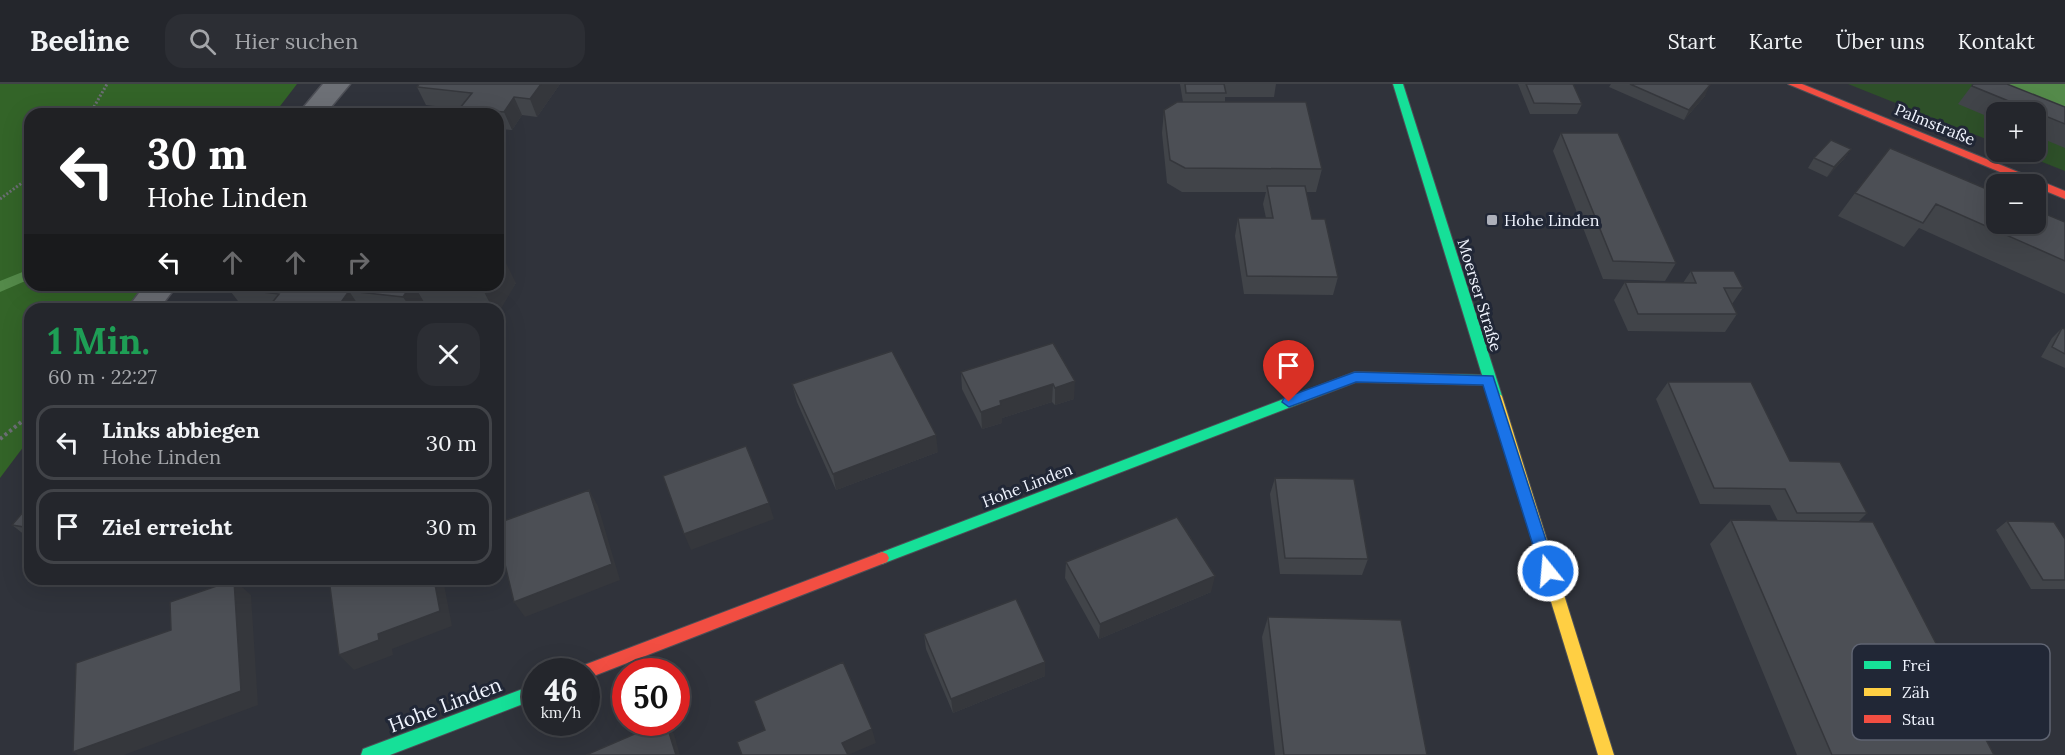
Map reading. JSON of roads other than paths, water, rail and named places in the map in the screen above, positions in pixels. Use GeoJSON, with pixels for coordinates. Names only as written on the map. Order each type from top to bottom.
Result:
{"type":"FeatureCollection","features":[{"type":"Feature","properties":{"kind":"street"},"geometry":{"type":"LineString","coordinates":[[316,108],[338,84]]}},
{"type":"Feature","properties":{"kind":"street","name":"Moerser Straße"},"geometry":{"type":"LineString","coordinates":[[1398,84],[1606,755]]}},
{"type":"Feature","properties":{"kind":"street","name":"Palmstraße"},"geometry":{"type":"LineString","coordinates":[[1793,84],[2065,195]]}},
{"type":"Feature","properties":{"kind":"street"},"geometry":{"type":"LineString","coordinates":[[147,303],[157,291]]}},
{"type":"Feature","properties":{"kind":"street","name":"Hohe Linden"},"geometry":{"type":"LineString","coordinates":[[600,666],[1355,377],[1489,380]]}},
{"type":"Feature","properties":{"kind":"street","name":"Hohe Linden"},"geometry":{"type":"LineString","coordinates":[[369,755],[522,696]]}},
{"type":"Feature","properties":{"kind":"waterway"},"geometry":{"type":"LineString","coordinates":[[0,287],[24,277]]}},
{"type":"Feature","properties":{"kind":"place","name":"Hohe Linden"},"geometry":{"type":"Point","coordinates":[1492,220]}}]}
